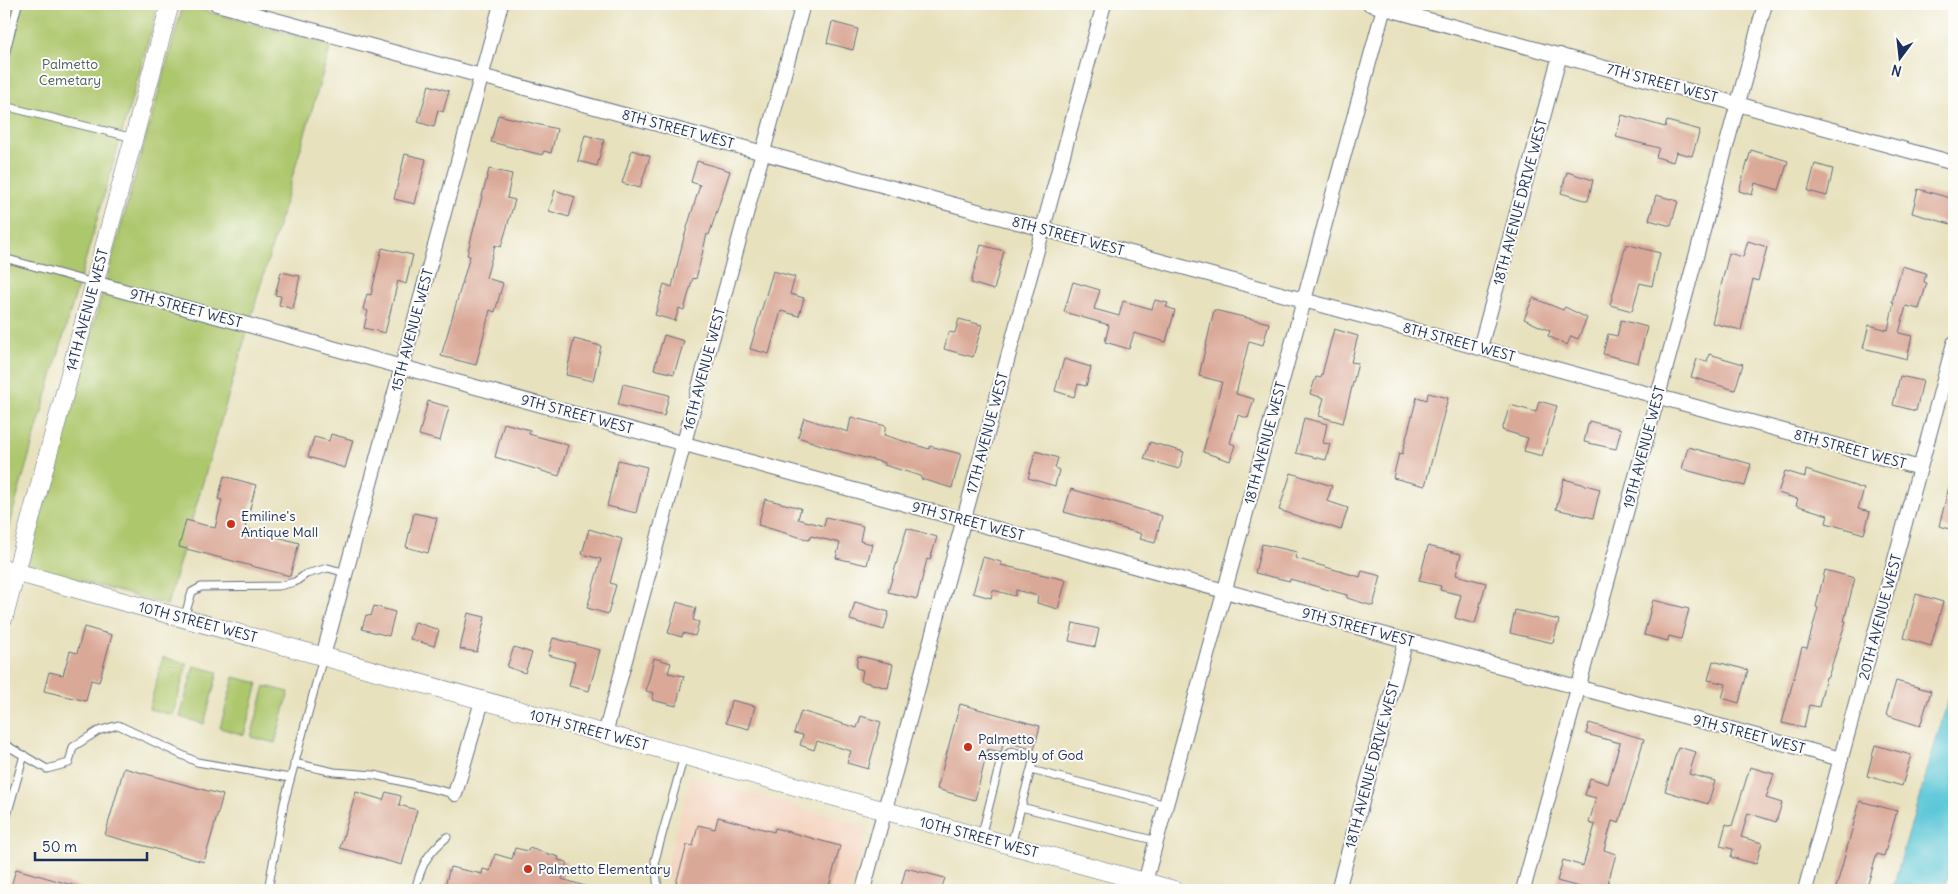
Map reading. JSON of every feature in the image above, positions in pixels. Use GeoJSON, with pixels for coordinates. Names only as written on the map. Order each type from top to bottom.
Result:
{"type":"FeatureCollection","features":[{"type":"Feature","properties":{"kind":"street","name":"14TH AVENUE WEST"},"geometry":{"type":"LineString","coordinates":[[4,617],[10,571],[94,283],[170,4]]}},
{"type":"Feature","properties":{"kind":"street","name":"8TH STREET WEST"},"geometry":{"type":"LineString","coordinates":[[216,4],[1920,468]]}},
{"type":"Feature","properties":{"kind":"street","name":"15TH AVENUE WEST"},"geometry":{"type":"LineString","coordinates":[[323,656],[501,4]]}},
{"type":"Feature","properties":{"kind":"street","name":"16TH AVENUE WEST"},"geometry":{"type":"LineString","coordinates":[[605,734],[804,4]]}},
{"type":"Feature","properties":{"kind":"street","name":"17TH AVENUE WEST"},"geometry":{"type":"LineString","coordinates":[[863,890],[1104,4]]}},
{"type":"Feature","properties":{"kind":"street","name":"19TH AVENUE WEST"},"geometry":{"type":"LineString","coordinates":[[1523,890],[1765,4]]}},
{"type":"Feature","properties":{"kind":"street","name":"7TH STREET WEST"},"geometry":{"type":"LineString","coordinates":[[1380,5],[1954,163]]}},
{"type":"Feature","properties":{"kind":"street","name":"18TH AVENUE WEST"},"geometry":{"type":"LineString","coordinates":[[1145,882],[1304,300],[1380,5]]}},
{"type":"Feature","properties":{"kind":"street","name":"18TH AVENUE DRIVE WEST"},"geometry":{"type":"LineString","coordinates":[[1480,348],[1560,56]]}},
{"type":"Feature","properties":{"kind":"street","name":"9TH STREET WEST"},"geometry":{"type":"LineString","coordinates":[[94,283],[1841,758]]}},
{"type":"Feature","properties":{"kind":"street","name":"20TH AVENUE WEST"},"geometry":{"type":"LineString","coordinates":[[1805,890],[1920,468],[1949,381],[1954,343]]}},
{"type":"Feature","properties":{"kind":"street","name":"10TH STREET WEST"},"geometry":{"type":"LineString","coordinates":[[10,571],[1171,890]]}},
{"type":"Feature","properties":{"kind":"street","name":"18TH AVENUE DRIVE WEST"},"geometry":{"type":"LineString","coordinates":[[1338,890],[1406,640]]}},
{"type":"Feature","properties":{"kind":"street"},"geometry":{"type":"LineString","coordinates":[[456,794],[482,701]]}},
{"type":"Feature","properties":{"kind":"lane"},"geometry":{"type":"LineString","coordinates":[[4,58],[18,4]]}},
{"type":"Feature","properties":{"kind":"lane"},"geometry":{"type":"LineString","coordinates":[[4,106],[134,138]]}},
{"type":"Feature","properties":{"kind":"lane"},"geometry":{"type":"LineString","coordinates":[[4,258],[94,283]]}},
{"type":"Feature","properties":{"kind":"lane"},"geometry":{"type":"LineString","coordinates":[[184,618],[192,592],[201,587],[279,586],[295,582],[306,574],[328,568],[346,573]]}},
{"type":"Feature","properties":{"kind":"lane"},"geometry":{"type":"LineString","coordinates":[[268,890],[290,778],[323,656]]}},
{"type":"Feature","properties":{"kind":"lane"},"geometry":{"type":"LineString","coordinates":[[4,744],[47,769],[69,764],[73,747],[98,731],[118,726],[197,762],[290,778]]}},
{"type":"Feature","properties":{"kind":"lane"},"geometry":{"type":"LineString","coordinates":[[981,837],[1001,760],[1012,752],[1034,758],[1011,846]]}},
{"type":"Feature","properties":{"kind":"lane"},"geometry":{"type":"LineString","coordinates":[[4,826],[24,755]]}},
{"type":"Feature","properties":{"kind":"lane"},"geometry":{"type":"LineString","coordinates":[[658,890],[655,860],[684,755]]}},
{"type":"Feature","properties":{"kind":"lane"},"geometry":{"type":"LineString","coordinates":[[294,763],[334,772],[374,775],[456,794]]}},
{"type":"Feature","properties":{"kind":"lane"},"geometry":{"type":"LineString","coordinates":[[1031,770],[1167,805]]}},
{"type":"Feature","properties":{"kind":"lane"},"geometry":{"type":"LineString","coordinates":[[1021,807],[1157,841]]}},
{"type":"Feature","properties":{"kind":"lane"},"geometry":{"type":"LineString","coordinates":[[415,890],[421,867],[428,854],[447,837]]}},
{"type":"Feature","properties":{"kind":"shaded area"},"geometry":{"type":"Polygon","coordinates":[[[691,776],[868,827],[851,890],[672,890],[666,869],[691,776]]]}},
{"type":"Feature","properties":{"kind":"green space","name":"Palmetto Cemetary"},"geometry":{"type":"Polygon","coordinates":[[[4,4],[159,4],[4,543],[4,4]]]}},
{"type":"Feature","properties":{"kind":"green space"},"geometry":{"type":"Polygon","coordinates":[[[183,5],[331,45],[167,605],[26,566],[183,5]]]}},
{"type":"Feature","properties":{"kind":"green space"},"geometry":{"type":"Polygon","coordinates":[[[163,657],[187,664],[173,715],[149,709],[163,657]]]}},
{"type":"Feature","properties":{"kind":"green space"},"geometry":{"type":"Polygon","coordinates":[[[194,666],[218,672],[204,724],[180,717],[194,666]]]}},
{"type":"Feature","properties":{"kind":"green space"},"geometry":{"type":"Polygon","coordinates":[[[234,677],[258,683],[244,735],[220,728],[234,677]]]}},
{"type":"Feature","properties":{"kind":"green space"},"geometry":{"type":"Polygon","coordinates":[[[265,686],[289,692],[275,743],[251,737],[265,686]]]}},
{"type":"Feature","properties":{"kind":"water"},"geometry":{"type":"Polygon","coordinates":[[[1954,680],[1954,851],[1944,890],[1892,890],[1954,680]]]}},
{"type":"Feature","properties":{"kind":"building"},"geometry":{"type":"Polygon","coordinates":[[[832,22],[858,29],[853,50],[827,43],[832,22]]]}},
{"type":"Feature","properties":{"kind":"building"},"geometry":{"type":"Polygon","coordinates":[[[429,85],[449,91],[443,112],[438,110],[434,127],[418,122],[429,85]]]}},
{"type":"Feature","properties":{"kind":"building"},"geometry":{"type":"Polygon","coordinates":[[[498,115],[557,129],[551,153],[544,151],[542,155],[491,142],[498,115]]]}},
{"type":"Feature","properties":{"kind":"building"},"geometry":{"type":"Polygon","coordinates":[[[1622,115],[1665,127],[1667,121],[1700,130],[1692,156],[1676,152],[1673,162],[1656,157],[1659,148],[1616,137],[1622,115]]]}},
{"type":"Feature","properties":{"kind":"building"},"geometry":{"type":"Polygon","coordinates":[[[585,135],[604,140],[597,166],[578,161],[585,135]]]}},
{"type":"Feature","properties":{"kind":"building"},"geometry":{"type":"Polygon","coordinates":[[[632,150],[650,156],[640,188],[622,183],[632,150]]]}},
{"type":"Feature","properties":{"kind":"building"},"geometry":{"type":"Polygon","coordinates":[[[1751,150],[1788,161],[1779,190],[1755,183],[1752,195],[1739,191],[1751,150]]]}},
{"type":"Feature","properties":{"kind":"building"},"geometry":{"type":"Polygon","coordinates":[[[405,154],[426,159],[415,204],[394,199],[405,154]]]}},
{"type":"Feature","properties":{"kind":"building"},"geometry":{"type":"Polygon","coordinates":[[[697,161],[730,171],[709,235],[707,234],[696,279],[693,278],[684,310],[679,308],[675,321],[655,315],[664,284],[672,287],[683,241],[700,185],[691,182],[697,161]]]}},
{"type":"Feature","properties":{"kind":"building"},"geometry":{"type":"Polygon","coordinates":[[[1815,164],[1833,169],[1827,196],[1808,191],[1815,164]]]}},
{"type":"Feature","properties":{"kind":"building"},"geometry":{"type":"Polygon","coordinates":[[[489,169],[512,174],[507,198],[515,200],[501,247],[495,245],[486,278],[503,283],[495,312],[490,310],[476,365],[441,356],[470,256],[467,255],[489,169]]]}},
{"type":"Feature","properties":{"kind":"building"},"geometry":{"type":"Polygon","coordinates":[[[1567,172],[1593,180],[1588,201],[1561,193],[1567,172]]]}},
{"type":"Feature","properties":{"kind":"building"},"geometry":{"type":"Polygon","coordinates":[[[1918,189],[1954,199],[1954,225],[1912,213],[1918,189]]]}},
{"type":"Feature","properties":{"kind":"building"},"geometry":{"type":"Polygon","coordinates":[[[555,190],[575,197],[569,217],[549,211],[555,190]]]}},
{"type":"Feature","properties":{"kind":"building"},"geometry":{"type":"Polygon","coordinates":[[[1656,195],[1678,201],[1671,226],[1649,220],[1656,195]]]}},
{"type":"Feature","properties":{"kind":"building"},"geometry":{"type":"Polygon","coordinates":[[[1748,241],[1767,247],[1758,281],[1753,279],[1741,330],[1712,323],[1729,253],[1743,257],[1748,241]]]}},
{"type":"Feature","properties":{"kind":"building"},"geometry":{"type":"Polygon","coordinates":[[[1626,244],[1660,253],[1652,286],[1640,283],[1632,311],[1610,305],[1626,244]]]}},
{"type":"Feature","properties":{"kind":"building"},"geometry":{"type":"Polygon","coordinates":[[[981,245],[1004,251],[994,290],[971,283],[981,245]]]}},
{"type":"Feature","properties":{"kind":"building"},"geometry":{"type":"Polygon","coordinates":[[[382,248],[413,255],[406,284],[398,281],[385,333],[364,328],[368,311],[363,309],[367,294],[371,295],[382,248]]]}},
{"type":"Feature","properties":{"kind":"building"},"geometry":{"type":"Polygon","coordinates":[[[1902,266],[1926,273],[1924,282],[1927,283],[1919,309],[1906,306],[1899,333],[1912,336],[1907,359],[1863,348],[1869,325],[1888,330],[1894,302],[1892,302],[1902,266]]]}},
{"type":"Feature","properties":{"kind":"building"},"geometry":{"type":"Polygon","coordinates":[[[773,271],[795,277],[790,294],[804,298],[799,316],[781,311],[769,354],[750,349],[773,271]]]}},
{"type":"Feature","properties":{"kind":"building"},"geometry":{"type":"Polygon","coordinates":[[[281,272],[300,276],[293,309],[279,305],[281,296],[275,295],[281,272]]]}},
{"type":"Feature","properties":{"kind":"building"},"geometry":{"type":"Polygon","coordinates":[[[1073,282],[1100,290],[1094,309],[1119,316],[1123,301],[1152,309],[1155,300],[1168,303],[1166,307],[1175,310],[1166,342],[1134,333],[1129,349],[1105,342],[1109,325],[1064,312],[1073,282]]]}},
{"type":"Feature","properties":{"kind":"building"},"geometry":{"type":"Polygon","coordinates":[[[1533,298],[1563,310],[1565,307],[1587,318],[1578,339],[1571,336],[1567,345],[1548,336],[1550,331],[1524,319],[1533,298]]]}},
{"type":"Feature","properties":{"kind":"building"},"geometry":{"type":"Polygon","coordinates":[[[1214,310],[1269,323],[1263,345],[1249,341],[1236,394],[1254,399],[1248,418],[1238,415],[1230,443],[1235,445],[1230,461],[1203,452],[1222,382],[1199,376],[1214,310]]]}},
{"type":"Feature","properties":{"kind":"building"},"geometry":{"type":"Polygon","coordinates":[[[959,319],[982,325],[973,357],[944,349],[949,332],[955,333],[959,319]]]}},
{"type":"Feature","properties":{"kind":"building"},"geometry":{"type":"Polygon","coordinates":[[[1621,320],[1647,327],[1638,363],[1603,354],[1608,334],[1617,336],[1621,320]]]}},
{"type":"Feature","properties":{"kind":"building"},"geometry":{"type":"Polygon","coordinates":[[[1334,329],[1358,336],[1351,362],[1358,363],[1343,423],[1319,416],[1324,398],[1310,394],[1316,377],[1321,378],[1334,329]]]}},
{"type":"Feature","properties":{"kind":"building"},"geometry":{"type":"Polygon","coordinates":[[[664,335],[684,341],[674,374],[654,369],[664,335]]]}},
{"type":"Feature","properties":{"kind":"building"},"geometry":{"type":"Polygon","coordinates":[[[574,339],[601,346],[593,381],[566,375],[574,339]]]}},
{"type":"Feature","properties":{"kind":"building"},"geometry":{"type":"Polygon","coordinates":[[[1709,354],[1743,364],[1735,390],[1691,377],[1697,359],[1707,362],[1709,354]]]}},
{"type":"Feature","properties":{"kind":"building"},"geometry":{"type":"Polygon","coordinates":[[[1064,359],[1091,367],[1086,386],[1078,384],[1074,397],[1055,391],[1064,359]]]}},
{"type":"Feature","properties":{"kind":"building"},"geometry":{"type":"Polygon","coordinates":[[[1900,376],[1923,381],[1916,411],[1893,405],[1900,376]]]}},
{"type":"Feature","properties":{"kind":"building"},"geometry":{"type":"Polygon","coordinates":[[[623,384],[669,395],[664,416],[618,405],[623,384]]]}},
{"type":"Feature","properties":{"kind":"building"},"geometry":{"type":"Polygon","coordinates":[[[1428,393],[1448,398],[1425,486],[1393,478],[1399,453],[1402,454],[1417,397],[1427,400],[1428,393]]]}},
{"type":"Feature","properties":{"kind":"building"},"geometry":{"type":"Polygon","coordinates":[[[428,401],[449,407],[440,441],[419,435],[428,401]]]}},
{"type":"Feature","properties":{"kind":"building"},"geometry":{"type":"Polygon","coordinates":[[[1539,401],[1557,406],[1542,456],[1524,451],[1528,438],[1502,430],[1510,405],[1536,412],[1539,401]]]}},
{"type":"Feature","properties":{"kind":"building"},"geometry":{"type":"Polygon","coordinates":[[[851,417],[886,426],[884,435],[929,449],[930,446],[961,454],[952,488],[921,479],[921,476],[884,465],[885,463],[842,452],[798,437],[804,418],[848,432],[851,417]]]}},
{"type":"Feature","properties":{"kind":"building"},"geometry":{"type":"Polygon","coordinates":[[[1304,418],[1327,424],[1323,443],[1330,444],[1326,460],[1296,453],[1304,418]]]}},
{"type":"Feature","properties":{"kind":"building"},"geometry":{"type":"Polygon","coordinates":[[[1589,421],[1621,429],[1616,449],[1584,442],[1589,421]]]}},
{"type":"Feature","properties":{"kind":"building"},"geometry":{"type":"Polygon","coordinates":[[[504,423],[530,430],[529,434],[568,445],[559,476],[495,457],[504,423]]]}},
{"type":"Feature","properties":{"kind":"building"},"geometry":{"type":"Polygon","coordinates":[[[331,434],[353,440],[345,468],[308,457],[314,437],[329,441],[331,434]]]}},
{"type":"Feature","properties":{"kind":"building"},"geometry":{"type":"Polygon","coordinates":[[[1150,442],[1184,452],[1179,469],[1144,459],[1150,442]]]}},
{"type":"Feature","properties":{"kind":"building"},"geometry":{"type":"Polygon","coordinates":[[[1688,447],[1751,464],[1745,486],[1682,469],[1688,447]]]}},
{"type":"Feature","properties":{"kind":"building"},"geometry":{"type":"Polygon","coordinates":[[[1036,451],[1058,458],[1055,468],[1059,470],[1055,486],[1028,478],[1036,451]]]}},
{"type":"Feature","properties":{"kind":"building"},"geometry":{"type":"Polygon","coordinates":[[[618,460],[647,467],[636,513],[607,506],[618,460]]]}},
{"type":"Feature","properties":{"kind":"building"},"geometry":{"type":"Polygon","coordinates":[[[1806,470],[1864,489],[1858,509],[1870,512],[1864,534],[1826,523],[1828,515],[1796,505],[1798,499],[1778,493],[1785,471],[1805,477],[1806,470]]]}},
{"type":"Feature","properties":{"kind":"building"},"geometry":{"type":"Polygon","coordinates":[[[1291,473],[1332,486],[1327,501],[1348,508],[1341,530],[1279,510],[1291,473]]]}},
{"type":"Feature","properties":{"kind":"building","name":"Emiline's Antique Mall"},"geometry":{"type":"Polygon","coordinates":[[[224,476],[256,485],[245,528],[299,543],[290,576],[179,547],[186,520],[215,528],[222,500],[218,499],[224,476]]]}},
{"type":"Feature","properties":{"kind":"building"},"geometry":{"type":"Polygon","coordinates":[[[1564,479],[1600,489],[1593,518],[1556,509],[1564,479]]]}},
{"type":"Feature","properties":{"kind":"building"},"geometry":{"type":"Polygon","coordinates":[[[1950,483],[1954,484],[1954,530],[1939,526],[1950,483]]]}},
{"type":"Feature","properties":{"kind":"building"},"geometry":{"type":"Polygon","coordinates":[[[1071,489],[1162,516],[1155,543],[1140,539],[1142,534],[1064,512],[1071,489]]]}},
{"type":"Feature","properties":{"kind":"building"},"geometry":{"type":"Polygon","coordinates":[[[765,499],[801,508],[798,519],[824,526],[826,517],[863,526],[860,541],[872,544],[867,565],[836,558],[840,543],[811,536],[809,540],[758,525],[765,499]]]}},
{"type":"Feature","properties":{"kind":"building"},"geometry":{"type":"Polygon","coordinates":[[[414,513],[437,518],[428,553],[406,547],[414,513]]]}},
{"type":"Feature","properties":{"kind":"building"},"geometry":{"type":"Polygon","coordinates":[[[907,528],[937,537],[930,560],[927,559],[917,599],[888,592],[907,528]]]}},
{"type":"Feature","properties":{"kind":"building"},"geometry":{"type":"Polygon","coordinates":[[[589,529],[622,539],[610,583],[616,585],[608,614],[587,608],[601,559],[582,554],[589,529]]]}},
{"type":"Feature","properties":{"kind":"building"},"geometry":{"type":"Polygon","coordinates":[[[1262,544],[1297,552],[1295,558],[1360,577],[1362,571],[1381,576],[1373,606],[1347,598],[1347,595],[1290,579],[1290,581],[1255,573],[1262,544]]]}},
{"type":"Feature","properties":{"kind":"building"},"geometry":{"type":"Polygon","coordinates":[[[1428,546],[1461,554],[1456,575],[1486,583],[1475,624],[1455,618],[1461,595],[1440,590],[1441,586],[1419,581],[1428,546]]]}},
{"type":"Feature","properties":{"kind":"building"},"geometry":{"type":"Polygon","coordinates":[[[983,557],[1001,562],[1001,565],[1066,580],[1058,609],[1037,603],[1038,596],[1016,590],[1015,596],[993,590],[991,598],[973,593],[983,557]]]}},
{"type":"Feature","properties":{"kind":"building"},"geometry":{"type":"Polygon","coordinates":[[[1825,570],[1855,578],[1844,621],[1846,621],[1828,677],[1826,677],[1819,707],[1809,705],[1804,728],[1782,723],[1802,647],[1807,648],[1818,608],[1816,607],[1825,570]]]}},
{"type":"Feature","properties":{"kind":"building"},"geometry":{"type":"Polygon","coordinates":[[[1916,594],[1943,602],[1931,646],[1904,638],[1916,594]]]}},
{"type":"Feature","properties":{"kind":"building"},"geometry":{"type":"Polygon","coordinates":[[[1653,600],[1689,609],[1681,639],[1669,636],[1668,641],[1644,635],[1653,600]]]}},
{"type":"Feature","properties":{"kind":"building"},"geometry":{"type":"Polygon","coordinates":[[[677,602],[696,608],[693,620],[699,622],[695,636],[683,633],[682,637],[668,633],[677,602]]]}},
{"type":"Feature","properties":{"kind":"building"},"geometry":{"type":"Polygon","coordinates":[[[855,602],[889,612],[884,630],[850,620],[855,602]]]}},
{"type":"Feature","properties":{"kind":"building"},"geometry":{"type":"Polygon","coordinates":[[[374,606],[395,612],[389,636],[362,629],[366,615],[371,616],[374,606]]]}},
{"type":"Feature","properties":{"kind":"building"},"geometry":{"type":"Polygon","coordinates":[[[1515,610],[1559,620],[1553,643],[1510,633],[1515,610]]]}},
{"type":"Feature","properties":{"kind":"building"},"geometry":{"type":"Polygon","coordinates":[[[468,613],[485,617],[477,652],[460,649],[468,613]]]}},
{"type":"Feature","properties":{"kind":"building"},"geometry":{"type":"Polygon","coordinates":[[[415,622],[439,630],[434,646],[410,639],[415,622]]]}},
{"type":"Feature","properties":{"kind":"building"},"geometry":{"type":"Polygon","coordinates":[[[1073,623],[1099,629],[1095,647],[1069,641],[1073,623]]]}},
{"type":"Feature","properties":{"kind":"building"},"geometry":{"type":"Polygon","coordinates":[[[84,627],[112,635],[99,682],[91,680],[86,701],[44,691],[49,672],[63,675],[70,651],[77,653],[84,627]]]}},
{"type":"Feature","properties":{"kind":"building"},"geometry":{"type":"Polygon","coordinates":[[[553,638],[600,650],[589,691],[569,686],[575,662],[548,655],[553,638]]]}},
{"type":"Feature","properties":{"kind":"building"},"geometry":{"type":"Polygon","coordinates":[[[514,647],[532,653],[525,673],[507,667],[514,647]]]}},
{"type":"Feature","properties":{"kind":"building"},"geometry":{"type":"Polygon","coordinates":[[[858,656],[893,664],[888,688],[861,681],[863,670],[856,668],[858,656]]]}},
{"type":"Feature","properties":{"kind":"building"},"geometry":{"type":"Polygon","coordinates":[[[654,658],[671,663],[668,673],[684,676],[676,706],[652,700],[654,693],[646,691],[654,658]]]}},
{"type":"Feature","properties":{"kind":"building"},"geometry":{"type":"Polygon","coordinates":[[[1713,661],[1748,670],[1739,703],[1722,698],[1726,684],[1708,680],[1713,661]]]}},
{"type":"Feature","properties":{"kind":"building"},"geometry":{"type":"Polygon","coordinates":[[[1896,681],[1931,691],[1920,726],[1886,715],[1896,681]]]}},
{"type":"Feature","properties":{"kind":"building"},"geometry":{"type":"Polygon","coordinates":[[[731,700],[755,706],[749,729],[726,723],[731,700]]]}},
{"type":"Feature","properties":{"kind":"building"},"geometry":{"type":"Polygon","coordinates":[[[960,704],[1040,726],[1034,750],[1004,741],[1001,752],[988,749],[975,800],[937,789],[960,704]]]}},
{"type":"Feature","properties":{"kind":"building"},"geometry":{"type":"Polygon","coordinates":[[[801,711],[857,728],[861,716],[881,722],[868,769],[847,763],[851,751],[817,741],[814,750],[800,745],[803,735],[794,733],[801,711]]]}},
{"type":"Feature","properties":{"kind":"building"},"geometry":{"type":"Polygon","coordinates":[[[1589,723],[1644,739],[1619,823],[1612,821],[1604,850],[1616,854],[1606,890],[1590,890],[1557,881],[1563,860],[1583,866],[1595,825],[1589,823],[1596,798],[1585,795],[1590,778],[1608,784],[1620,743],[1586,734],[1589,723]]]}},
{"type":"Feature","properties":{"kind":"building"},"geometry":{"type":"Polygon","coordinates":[[[1875,745],[1911,755],[1902,786],[1867,776],[1875,745]]]}},
{"type":"Feature","properties":{"kind":"building"},"geometry":{"type":"Polygon","coordinates":[[[1678,747],[1696,752],[1689,774],[1715,781],[1708,804],[1665,791],[1678,747]]]}},
{"type":"Feature","properties":{"kind":"building"},"geometry":{"type":"Polygon","coordinates":[[[1750,767],[1774,774],[1766,798],[1782,803],[1776,822],[1748,813],[1741,837],[1762,843],[1756,864],[1731,857],[1733,849],[1720,846],[1726,824],[1732,826],[1750,767]]]}},
{"type":"Feature","properties":{"kind":"building"},"geometry":{"type":"Polygon","coordinates":[[[124,768],[223,795],[204,862],[105,835],[124,768]]]}},
{"type":"Feature","properties":{"kind":"building"},"geometry":{"type":"Polygon","coordinates":[[[356,792],[383,800],[386,792],[401,796],[399,805],[417,810],[402,865],[340,848],[356,792]]]}},
{"type":"Feature","properties":{"kind":"building"},"geometry":{"type":"Polygon","coordinates":[[[1860,801],[1897,811],[1884,856],[1877,854],[1866,890],[1843,890],[1836,888],[1860,801]]]}},
{"type":"Feature","properties":{"kind":"building"},"geometry":{"type":"Polygon","coordinates":[[[718,817],[774,832],[775,828],[840,846],[828,890],[674,890],[687,845],[693,846],[698,825],[715,829],[718,817]]]}},
{"type":"Feature","properties":{"kind":"building","name":"Palmetto Elementary"},"geometry":{"type":"Polygon","coordinates":[[[515,848],[528,851],[529,848],[559,857],[558,860],[567,862],[562,879],[588,887],[587,890],[444,890],[450,867],[482,874],[483,869],[490,871],[495,854],[512,859],[515,848]]]}},
{"type":"Feature","properties":{"kind":"building"},"geometry":{"type":"Polygon","coordinates":[[[906,868],[945,878],[941,890],[900,890],[906,868]]]}},
{"type":"Feature","properties":{"kind":"building"},"geometry":{"type":"Polygon","coordinates":[[[16,869],[79,887],[79,890],[10,890],[16,869]]]}},
{"type":"Feature","properties":{"kind":"place","name":"Emiline's Antique Mall"},"geometry":{"type":"Point","coordinates":[231,524]}},
{"type":"Feature","properties":{"kind":"place","name":"Palmetto Assembly of God"},"geometry":{"type":"Point","coordinates":[968,747]}},
{"type":"Feature","properties":{"kind":"place","name":"Palmetto Elementary"},"geometry":{"type":"Point","coordinates":[528,869]}}]}
